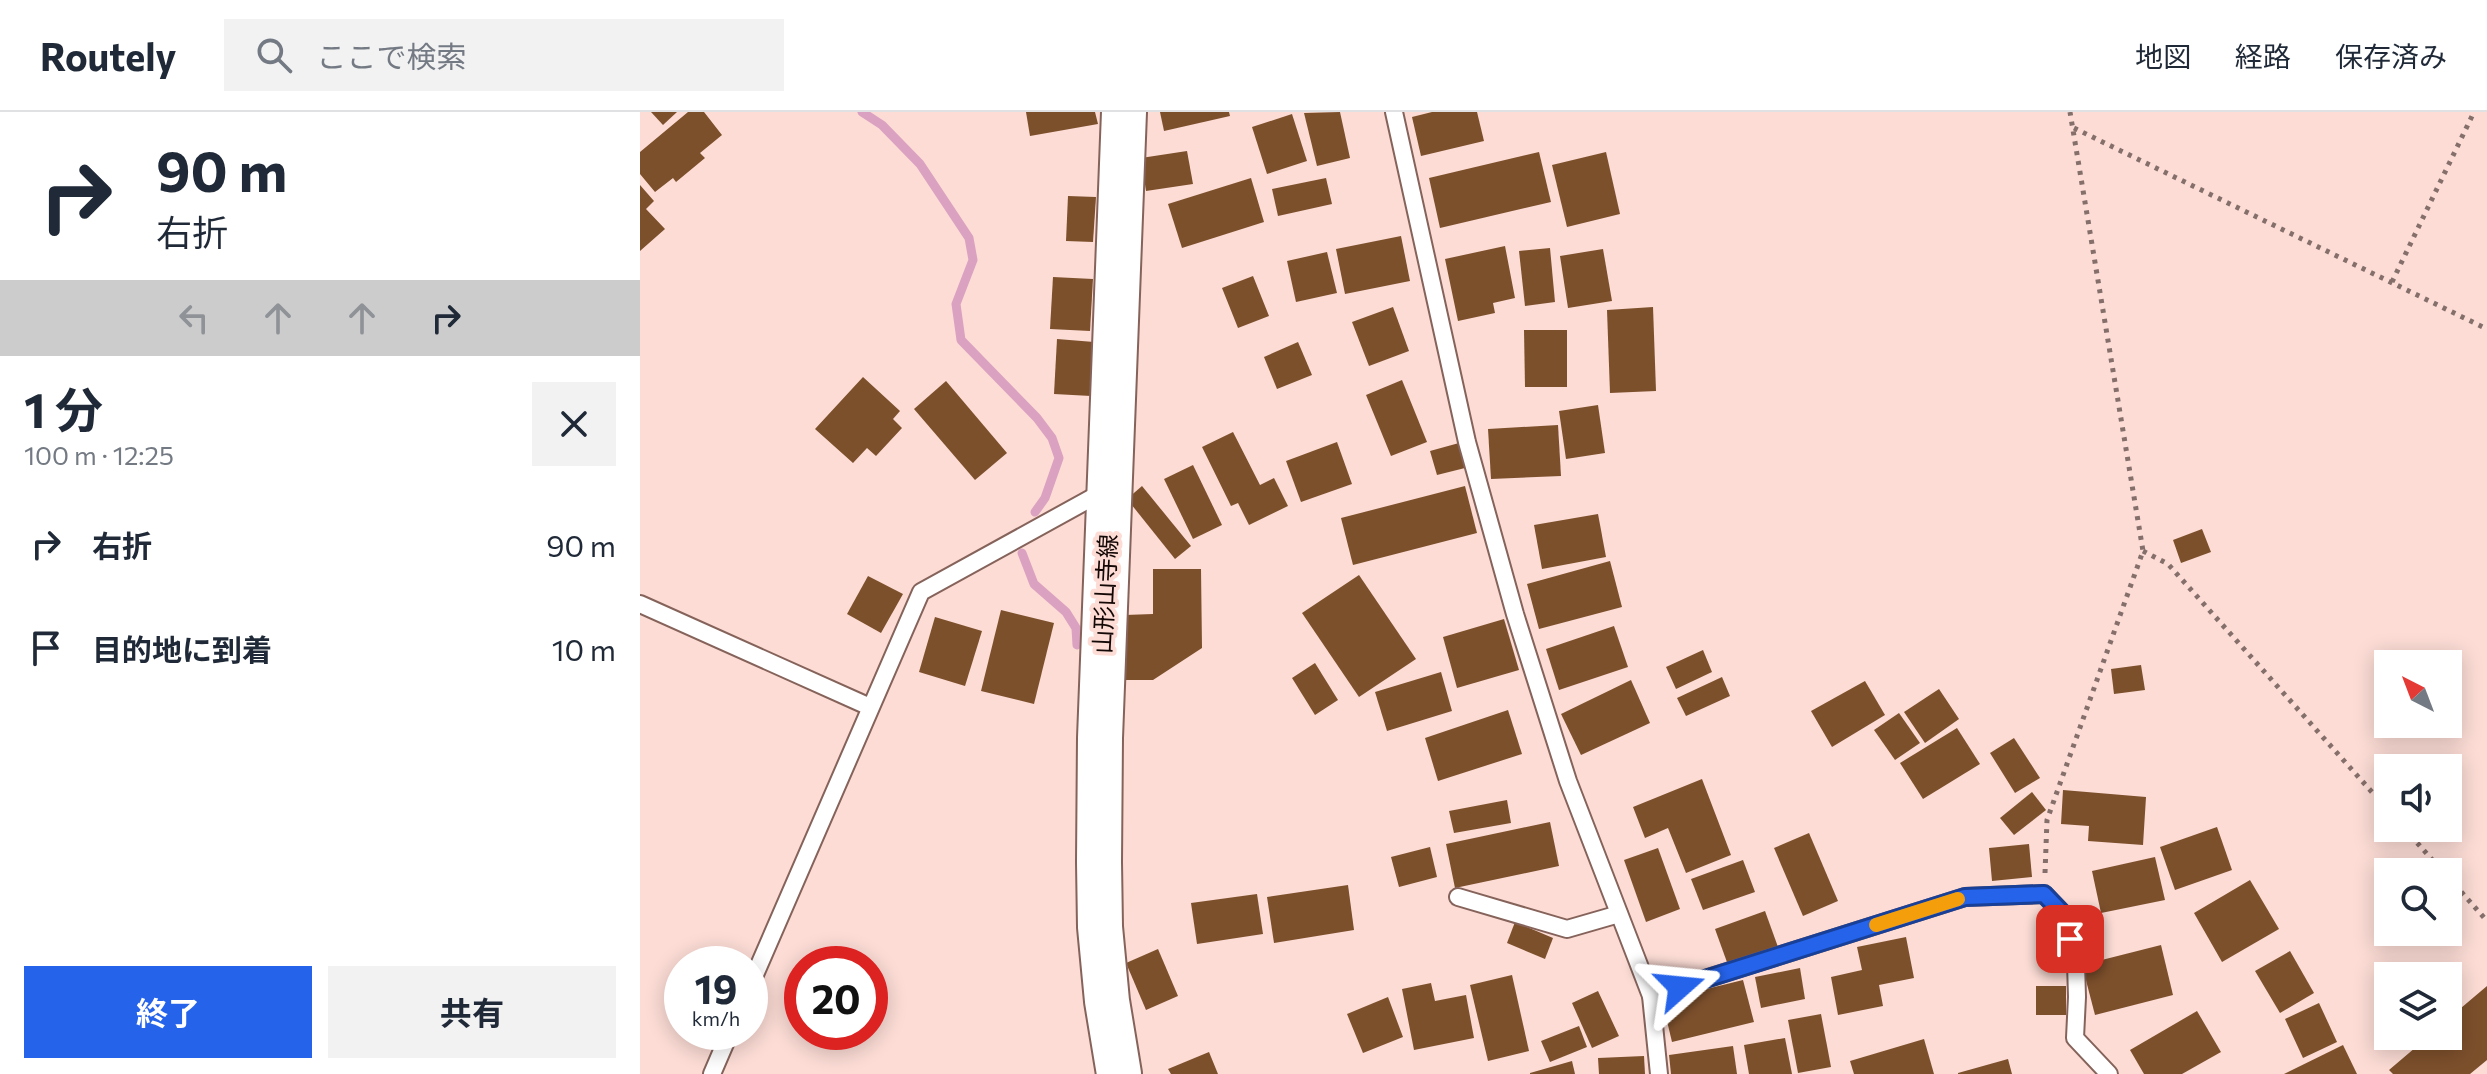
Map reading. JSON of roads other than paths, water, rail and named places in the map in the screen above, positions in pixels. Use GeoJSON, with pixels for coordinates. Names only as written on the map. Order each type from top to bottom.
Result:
{"type":"FeatureCollection","features":[{"type":"Feature","properties":{"kind":"main road","name":"山形山寺線"},"geometry":{"type":"LineString","coordinates":[[1115,1068],[1100,927],[1100,738],[1124,112]]}},
{"type":"Feature","properties":{"kind":"lane"},"geometry":{"type":"LineString","coordinates":[[1394,112],[1467,442],[1515,614],[1568,781],[1651,996],[1659,1074]]}},
{"type":"Feature","properties":{"kind":"lane"},"geometry":{"type":"LineString","coordinates":[[767,946],[921,592],[1111,487]]}},
{"type":"Feature","properties":{"kind":"lane"},"geometry":{"type":"LineString","coordinates":[[640,604],[870,707]]}},
{"type":"Feature","properties":{"kind":"lane"},"geometry":{"type":"LineString","coordinates":[[1651,996],[1965,897],[2044,894],[2065,916],[2076,963],[2075,1038],[2109,1074]]}},
{"type":"Feature","properties":{"kind":"lane"},"geometry":{"type":"LineString","coordinates":[[1458,897],[1567,929],[1619,914]]}},
{"type":"Feature","properties":{"kind":"lane"},"geometry":{"type":"LineString","coordinates":[[712,1074],[722,1050]]}},
{"type":"Feature","properties":{"kind":"waterway"},"geometry":{"type":"LineString","coordinates":[[862,112],[882,125],[920,164],[969,238],[973,260],[956,304],[961,340],[1037,418],[1052,438],[1059,458],[1045,498],[1035,512]]}},
{"type":"Feature","properties":{"kind":"waterway"},"geometry":{"type":"LineString","coordinates":[[1022,553],[1034,584],[1066,612],[1076,628],[1077,645]]}}]}
